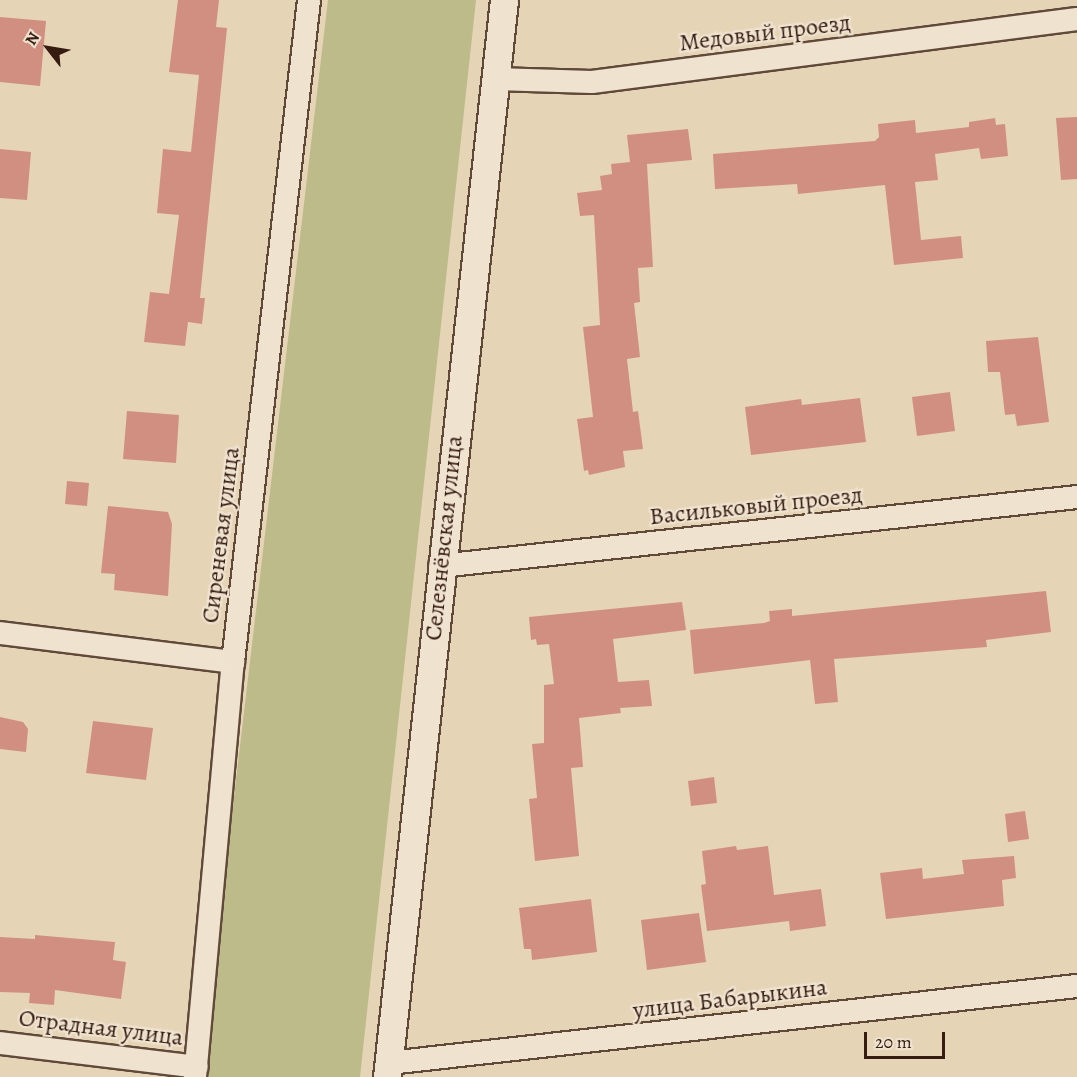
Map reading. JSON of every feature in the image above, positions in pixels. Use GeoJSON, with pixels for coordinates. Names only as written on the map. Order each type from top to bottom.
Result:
{"type":"FeatureCollection","features":[{"type":"Feature","properties":{"kind":"street","name":"Сиреневая улица"},"geometry":{"type":"LineString","coordinates":[[196,1072],[233,662],[309,0]]}},
{"type":"Feature","properties":{"kind":"street","name":"Селезнёвская улица"},"geometry":{"type":"LineString","coordinates":[[388,1070],[504,0]]}},
{"type":"Feature","properties":{"kind":"street","name":"Медовый проезд"},"geometry":{"type":"LineString","coordinates":[[495,79],[592,82],[1077,19]]}},
{"type":"Feature","properties":{"kind":"street","name":"Васильковый проезд"},"geometry":{"type":"LineString","coordinates":[[441,566],[1077,497]]}},
{"type":"Feature","properties":{"kind":"street"},"geometry":{"type":"LineString","coordinates":[[0,633],[233,662]]}},
{"type":"Feature","properties":{"kind":"street","name":"улица Бабарыкина"},"geometry":{"type":"LineString","coordinates":[[388,1070],[1077,986]]}},
{"type":"Feature","properties":{"kind":"street","name":"Отрадная улица"},"geometry":{"type":"LineString","coordinates":[[0,1043],[196,1072]]}},
{"type":"Feature","properties":{"kind":"shaded area"},"geometry":{"type":"Polygon","coordinates":[[[328,0],[476,0],[360,1077],[201,1077],[328,0]]]}},
{"type":"Feature","properties":{"kind":"building"},"geometry":{"type":"Polygon","coordinates":[[[178,0],[219,0],[216,27],[227,28],[200,298],[205,298],[202,324],[188,322],[185,346],[144,342],[150,292],[169,294],[179,215],[157,213],[163,149],[191,152],[199,75],[169,72],[178,0]]]}},
{"type":"Feature","properties":{"kind":"building"},"geometry":{"type":"Polygon","coordinates":[[[0,17],[46,21],[40,86],[0,82],[0,17]]]}},
{"type":"Feature","properties":{"kind":"building"},"geometry":{"type":"Polygon","coordinates":[[[1077,117],[1077,179],[1061,180],[1056,118],[1077,117]]]}},
{"type":"Feature","properties":{"kind":"building"},"geometry":{"type":"Polygon","coordinates":[[[995,118],[996,125],[1005,124],[1008,156],[981,159],[979,148],[935,154],[938,180],[915,182],[921,240],[961,236],[963,258],[894,265],[885,185],[798,194],[797,184],[715,189],[713,154],[875,141],[879,137],[878,124],[915,120],[916,133],[969,127],[969,122],[995,118]]]}},
{"type":"Feature","properties":{"kind":"building"},"geometry":{"type":"Polygon","coordinates":[[[688,129],[692,160],[647,164],[653,267],[638,268],[640,302],[634,303],[640,357],[627,359],[633,412],[638,411],[643,449],[623,451],[625,467],[589,475],[588,470],[584,471],[577,419],[593,417],[583,327],[600,325],[594,215],[580,216],[577,193],[602,190],[600,176],[612,174],[611,164],[630,162],[627,135],[688,129]]]}},
{"type":"Feature","properties":{"kind":"building"},"geometry":{"type":"Polygon","coordinates":[[[0,149],[31,152],[27,200],[0,198],[0,149]]]}},
{"type":"Feature","properties":{"kind":"building"},"geometry":{"type":"Polygon","coordinates":[[[1038,337],[1049,422],[1017,426],[1015,414],[1005,415],[1000,372],[988,372],[986,341],[1038,337]]]}},
{"type":"Feature","properties":{"kind":"building"},"geometry":{"type":"Polygon","coordinates":[[[950,392],[955,431],[917,436],[912,397],[950,392]]]}},
{"type":"Feature","properties":{"kind":"building"},"geometry":{"type":"Polygon","coordinates":[[[860,398],[866,442],[751,455],[745,407],[801,399],[802,405],[860,398]]]}},
{"type":"Feature","properties":{"kind":"building"},"geometry":{"type":"Polygon","coordinates":[[[127,411],[179,415],[176,463],[123,459],[127,411]]]}},
{"type":"Feature","properties":{"kind":"building"},"geometry":{"type":"Polygon","coordinates":[[[67,481],[89,483],[87,506],[65,504],[67,481]]]}},
{"type":"Feature","properties":{"kind":"building"},"geometry":{"type":"Polygon","coordinates":[[[108,506],[168,512],[172,524],[168,596],[114,590],[115,574],[101,573],[108,506]]]}},
{"type":"Feature","properties":{"kind":"building"},"geometry":{"type":"Polygon","coordinates":[[[1046,591],[1051,632],[986,640],[987,647],[834,659],[838,702],[815,704],[810,660],[694,674],[690,630],[764,623],[770,621],[769,611],[792,609],[792,616],[1046,591]]]}},
{"type":"Feature","properties":{"kind":"building"},"geometry":{"type":"Polygon","coordinates":[[[682,602],[686,630],[613,639],[618,682],[649,680],[652,706],[620,708],[621,713],[579,718],[583,767],[571,768],[579,856],[535,861],[529,799],[537,798],[532,744],[544,743],[544,685],[554,684],[549,644],[537,645],[536,639],[531,640],[529,617],[682,602]]]}},
{"type":"Feature","properties":{"kind":"building"},"geometry":{"type":"Polygon","coordinates":[[[0,717],[23,722],[28,729],[26,752],[0,749],[0,717]]]}},
{"type":"Feature","properties":{"kind":"building"},"geometry":{"type":"Polygon","coordinates":[[[93,721],[153,728],[146,780],[86,773],[93,721]]]}},
{"type":"Feature","properties":{"kind":"building"},"geometry":{"type":"Polygon","coordinates":[[[714,777],[717,803],[691,806],[688,781],[714,777]]]}},
{"type":"Feature","properties":{"kind":"building"},"geometry":{"type":"Polygon","coordinates":[[[1025,811],[1029,839],[1008,842],[1005,814],[1025,811]]]}},
{"type":"Feature","properties":{"kind":"building"},"geometry":{"type":"Polygon","coordinates":[[[736,846],[737,850],[768,846],[774,895],[821,889],[826,926],[790,931],[789,921],[707,931],[701,885],[706,884],[702,851],[736,846]]]}},
{"type":"Feature","properties":{"kind":"building"},"geometry":{"type":"Polygon","coordinates":[[[1014,856],[1016,878],[1002,880],[1004,906],[886,919],[880,873],[922,868],[923,879],[964,874],[962,860],[1014,856]]]}},
{"type":"Feature","properties":{"kind":"building"},"geometry":{"type":"Polygon","coordinates":[[[591,899],[597,952],[532,960],[531,949],[524,949],[519,908],[591,899]]]}},
{"type":"Feature","properties":{"kind":"building"},"geometry":{"type":"Polygon","coordinates":[[[699,913],[706,962],[647,970],[641,920],[699,913]]]}},
{"type":"Feature","properties":{"kind":"building"},"geometry":{"type":"Polygon","coordinates":[[[35,935],[115,942],[113,960],[126,962],[121,999],[55,990],[54,1005],[29,1003],[30,993],[0,992],[0,937],[35,939],[35,935]]]}}]}
